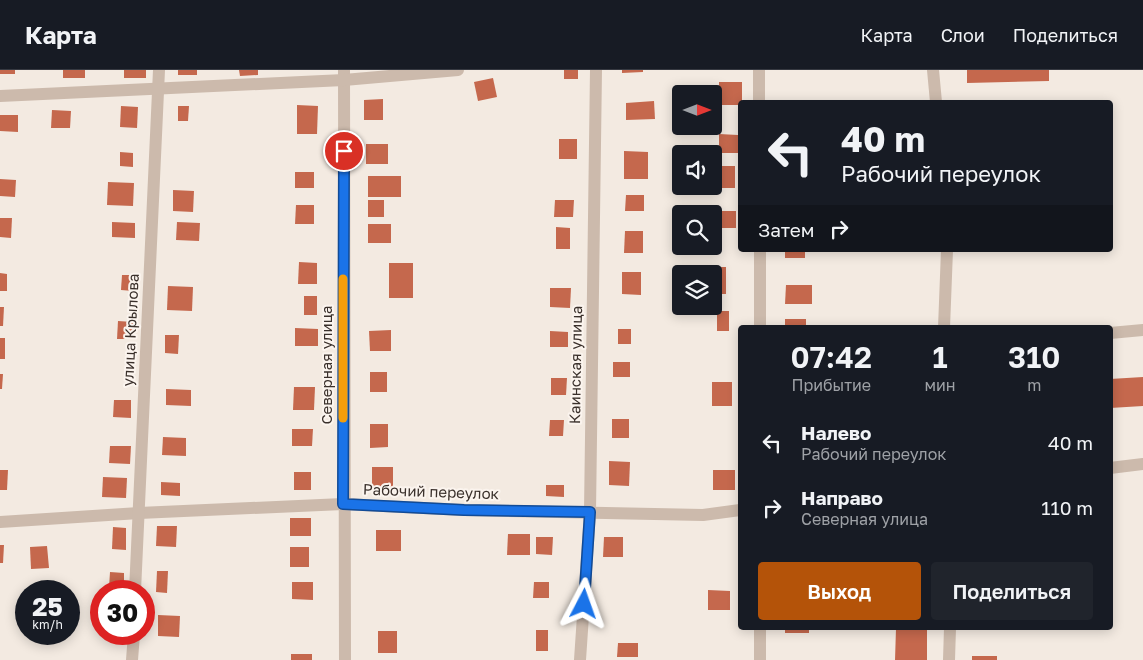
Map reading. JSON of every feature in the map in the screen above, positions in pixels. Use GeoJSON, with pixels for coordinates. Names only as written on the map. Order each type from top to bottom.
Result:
{"type":"FeatureCollection","features":[{"type":"Feature","properties":{"kind":"street","name":"улица Крылова"},"geometry":{"type":"LineString","coordinates":[[136,580],[159,70]]}},
{"type":"Feature","properties":{"kind":"street"},"geometry":{"type":"LineString","coordinates":[[0,96],[158,90],[344,75],[458,70]]}},
{"type":"Feature","properties":{"kind":"street","name":"Каинская улица"},"geometry":{"type":"LineString","coordinates":[[580,660],[590,512],[596,70]]}},
{"type":"Feature","properties":{"kind":"street"},"geometry":{"type":"LineString","coordinates":[[759,70],[759,100]]}},
{"type":"Feature","properties":{"kind":"street"},"geometry":{"type":"LineString","coordinates":[[933,70],[936,100]]}},
{"type":"Feature","properties":{"kind":"street","name":"Северная улица"},"geometry":{"type":"LineString","coordinates":[[344,75],[343,504],[345,660]]}},
{"type":"Feature","properties":{"kind":"street"},"geometry":{"type":"LineString","coordinates":[[760,252],[760,325]]}},
{"type":"Feature","properties":{"kind":"street"},"geometry":{"type":"LineString","coordinates":[[944,325],[947,252]]}},
{"type":"Feature","properties":{"kind":"street"},"geometry":{"type":"LineString","coordinates":[[1113,333],[1143,330]]}},
{"type":"Feature","properties":{"kind":"street"},"geometry":{"type":"LineString","coordinates":[[1113,468],[1143,464]]}},
{"type":"Feature","properties":{"kind":"street","name":"Рабочий переулок"},"geometry":{"type":"LineString","coordinates":[[0,522],[139,513],[343,504],[464,510],[703,515],[738,510]]}},
{"type":"Feature","properties":{"kind":"street"},"geometry":{"type":"LineString","coordinates":[[760,630],[760,660]]}},
{"type":"Feature","properties":{"kind":"street"},"geometry":{"type":"LineString","coordinates":[[950,630],[950,660]]}},
{"type":"Feature","properties":{"kind":"street"},"geometry":{"type":"LineString","coordinates":[[132,660],[133,645]]}},
{"type":"Feature","properties":{"kind":"building"},"geometry":{"type":"Polygon","coordinates":[[[0,70],[15,70],[15,74],[0,74],[0,70]]]}},
{"type":"Feature","properties":{"kind":"building"},"geometry":{"type":"Polygon","coordinates":[[[63,70],[85,70],[85,78],[63,78],[63,70]]]}},
{"type":"Feature","properties":{"kind":"building"},"geometry":{"type":"Polygon","coordinates":[[[124,70],[146,70],[146,78],[124,78],[124,70]]]}},
{"type":"Feature","properties":{"kind":"building"},"geometry":{"type":"Polygon","coordinates":[[[178,70],[197,70],[197,75],[178,75],[178,70]]]}},
{"type":"Feature","properties":{"kind":"building"},"geometry":{"type":"Polygon","coordinates":[[[239,70],[258,70],[258,75],[240,76],[239,70]]]}},
{"type":"Feature","properties":{"kind":"building"},"geometry":{"type":"Polygon","coordinates":[[[564,70],[578,70],[578,79],[564,79],[564,70]]]}},
{"type":"Feature","properties":{"kind":"building"},"geometry":{"type":"Polygon","coordinates":[[[622,70],[643,70],[643,72],[622,73],[622,70]]]}},
{"type":"Feature","properties":{"kind":"building"},"geometry":{"type":"Polygon","coordinates":[[[967,70],[1049,70],[1049,81],[967,83],[967,70]]]}},
{"type":"Feature","properties":{"kind":"building"},"geometry":{"type":"Polygon","coordinates":[[[493,78],[497,97],[478,101],[474,82],[493,78]]]}},
{"type":"Feature","properties":{"kind":"building"},"geometry":{"type":"Polygon","coordinates":[[[719,82],[742,82],[742,100],[738,100],[738,105],[722,105],[722,85],[719,85],[719,82]]]}},
{"type":"Feature","properties":{"kind":"building"},"geometry":{"type":"Polygon","coordinates":[[[383,99],[383,120],[364,120],[364,100],[383,99]]]}},
{"type":"Feature","properties":{"kind":"building"},"geometry":{"type":"Polygon","coordinates":[[[654,101],[655,119],[626,120],[626,103],[654,101]]]}},
{"type":"Feature","properties":{"kind":"building"},"geometry":{"type":"Polygon","coordinates":[[[297,105],[318,106],[317,134],[297,134],[297,105]]]}},
{"type":"Feature","properties":{"kind":"building"},"geometry":{"type":"Polygon","coordinates":[[[121,106],[138,107],[137,128],[120,127],[121,106]]]}},
{"type":"Feature","properties":{"kind":"building"},"geometry":{"type":"Polygon","coordinates":[[[178,106],[189,106],[188,121],[178,121],[178,106]]]}},
{"type":"Feature","properties":{"kind":"building"},"geometry":{"type":"Polygon","coordinates":[[[52,110],[71,111],[70,128],[51,128],[52,110]]]}},
{"type":"Feature","properties":{"kind":"building"},"geometry":{"type":"Polygon","coordinates":[[[0,115],[18,115],[18,132],[0,131],[0,115]]]}},
{"type":"Feature","properties":{"kind":"building"},"geometry":{"type":"Polygon","coordinates":[[[719,135],[738,135],[738,153],[722,153],[722,145],[719,145],[719,135]]]}},
{"type":"Feature","properties":{"kind":"building"},"geometry":{"type":"Polygon","coordinates":[[[559,139],[577,139],[577,159],[559,159],[559,139]]]}},
{"type":"Feature","properties":{"kind":"building"},"geometry":{"type":"Polygon","coordinates":[[[366,144],[388,144],[388,164],[366,164],[366,144]]]}},
{"type":"Feature","properties":{"kind":"building"},"geometry":{"type":"Polygon","coordinates":[[[624,151],[648,152],[648,179],[624,179],[624,151]]]}},
{"type":"Feature","properties":{"kind":"building"},"geometry":{"type":"Polygon","coordinates":[[[120,152],[133,153],[133,167],[120,166],[120,152]]]}},
{"type":"Feature","properties":{"kind":"building"},"geometry":{"type":"Polygon","coordinates":[[[722,166],[735,166],[735,188],[722,188],[722,166]]]}},
{"type":"Feature","properties":{"kind":"building"},"geometry":{"type":"Polygon","coordinates":[[[295,172],[314,172],[314,188],[295,188],[295,172]]]}},
{"type":"Feature","properties":{"kind":"building"},"geometry":{"type":"Polygon","coordinates":[[[368,176],[401,176],[401,197],[368,197],[368,176]]]}},
{"type":"Feature","properties":{"kind":"building"},"geometry":{"type":"Polygon","coordinates":[[[0,179],[16,180],[15,197],[0,196],[0,179]]]}},
{"type":"Feature","properties":{"kind":"building"},"geometry":{"type":"Polygon","coordinates":[[[108,182],[134,183],[133,206],[107,205],[108,182]]]}},
{"type":"Feature","properties":{"kind":"building"},"geometry":{"type":"Polygon","coordinates":[[[173,190],[194,191],[193,212],[173,211],[173,190]]]}},
{"type":"Feature","properties":{"kind":"building"},"geometry":{"type":"Polygon","coordinates":[[[626,195],[644,195],[644,211],[625,211],[626,195]]]}},
{"type":"Feature","properties":{"kind":"building"},"geometry":{"type":"Polygon","coordinates":[[[368,200],[384,200],[384,217],[368,217],[368,200]]]}},
{"type":"Feature","properties":{"kind":"building"},"geometry":{"type":"Polygon","coordinates":[[[555,200],[574,200],[573,217],[554,217],[555,200]]]}},
{"type":"Feature","properties":{"kind":"building"},"geometry":{"type":"Polygon","coordinates":[[[296,205],[314,205],[314,224],[295,224],[296,205]]]}},
{"type":"Feature","properties":{"kind":"building"},"geometry":{"type":"Polygon","coordinates":[[[722,211],[736,211],[736,228],[722,228],[722,211]]]}},
{"type":"Feature","properties":{"kind":"building"},"geometry":{"type":"Polygon","coordinates":[[[0,218],[12,218],[11,238],[0,237],[0,218]]]}},
{"type":"Feature","properties":{"kind":"building"},"geometry":{"type":"Polygon","coordinates":[[[112,222],[135,223],[135,238],[112,237],[112,222]]]}},
{"type":"Feature","properties":{"kind":"building"},"geometry":{"type":"Polygon","coordinates":[[[177,222],[200,223],[199,241],[176,240],[177,222]]]}},
{"type":"Feature","properties":{"kind":"building"},"geometry":{"type":"Polygon","coordinates":[[[368,224],[391,224],[391,243],[368,243],[368,224]]]}},
{"type":"Feature","properties":{"kind":"building"},"geometry":{"type":"Polygon","coordinates":[[[556,227],[570,228],[570,249],[556,249],[556,227]]]}},
{"type":"Feature","properties":{"kind":"building"},"geometry":{"type":"Polygon","coordinates":[[[625,231],[643,231],[643,253],[624,253],[625,231]]]}},
{"type":"Feature","properties":{"kind":"building"},"geometry":{"type":"Polygon","coordinates":[[[785,252],[805,252],[805,258],[785,258],[785,252]]]}},
{"type":"Feature","properties":{"kind":"building"},"geometry":{"type":"Polygon","coordinates":[[[299,262],[317,263],[317,284],[298,284],[299,262]]]}},
{"type":"Feature","properties":{"kind":"building"},"geometry":{"type":"Polygon","coordinates":[[[389,263],[413,263],[413,298],[389,298],[389,263]]]}},
{"type":"Feature","properties":{"kind":"building"},"geometry":{"type":"Polygon","coordinates":[[[722,267],[726,267],[726,294],[722,294],[722,267]]]}},
{"type":"Feature","properties":{"kind":"building"},"geometry":{"type":"Polygon","coordinates":[[[622,272],[641,272],[641,295],[622,294],[622,272]]]}},
{"type":"Feature","properties":{"kind":"building"},"geometry":{"type":"Polygon","coordinates":[[[0,273],[7,274],[7,291],[0,291],[0,273]]]}},
{"type":"Feature","properties":{"kind":"building"},"geometry":{"type":"Polygon","coordinates":[[[122,275],[134,275],[133,291],[121,290],[122,275]]]}},
{"type":"Feature","properties":{"kind":"building"},"geometry":{"type":"Polygon","coordinates":[[[786,285],[812,285],[812,304],[785,304],[786,285]]]}},
{"type":"Feature","properties":{"kind":"building"},"geometry":{"type":"Polygon","coordinates":[[[168,286],[193,287],[192,311],[167,310],[168,286]]]}},
{"type":"Feature","properties":{"kind":"building"},"geometry":{"type":"Polygon","coordinates":[[[550,288],[571,288],[570,308],[550,307],[550,288]]]}},
{"type":"Feature","properties":{"kind":"building"},"geometry":{"type":"Polygon","coordinates":[[[304,296],[317,296],[317,315],[304,315],[304,296]]]}},
{"type":"Feature","properties":{"kind":"building"},"geometry":{"type":"Polygon","coordinates":[[[0,307],[4,307],[3,326],[0,326],[0,307]]]}},
{"type":"Feature","properties":{"kind":"building"},"geometry":{"type":"Polygon","coordinates":[[[722,311],[729,311],[729,331],[717,331],[717,315],[722,315],[722,311]]]}},
{"type":"Feature","properties":{"kind":"building"},"geometry":{"type":"Polygon","coordinates":[[[785,319],[806,319],[806,325],[785,325],[785,319]]]}},
{"type":"Feature","properties":{"kind":"building"},"geometry":{"type":"Polygon","coordinates":[[[118,321],[133,322],[132,339],[117,339],[118,321]]]}},
{"type":"Feature","properties":{"kind":"building"},"geometry":{"type":"Polygon","coordinates":[[[295,328],[318,329],[318,346],[295,346],[295,328]]]}},
{"type":"Feature","properties":{"kind":"building"},"geometry":{"type":"Polygon","coordinates":[[[618,329],[631,329],[631,344],[618,344],[618,329]]]}},
{"type":"Feature","properties":{"kind":"building"},"geometry":{"type":"Polygon","coordinates":[[[391,330],[391,351],[370,351],[369,331],[391,330]]]}},
{"type":"Feature","properties":{"kind":"building"},"geometry":{"type":"Polygon","coordinates":[[[550,331],[568,332],[568,347],[550,347],[550,331]]]}},
{"type":"Feature","properties":{"kind":"building"},"geometry":{"type":"Polygon","coordinates":[[[165,335],[179,335],[178,354],[165,353],[165,335]]]}},
{"type":"Feature","properties":{"kind":"building"},"geometry":{"type":"Polygon","coordinates":[[[0,338],[5,338],[5,359],[0,359],[0,338]]]}},
{"type":"Feature","properties":{"kind":"building"},"geometry":{"type":"Polygon","coordinates":[[[613,362],[630,362],[630,377],[613,377],[613,362]]]}},
{"type":"Feature","properties":{"kind":"building"},"geometry":{"type":"Polygon","coordinates":[[[370,372],[387,372],[387,392],[370,392],[370,372]]]}},
{"type":"Feature","properties":{"kind":"building"},"geometry":{"type":"Polygon","coordinates":[[[0,374],[3,374],[2,389],[0,389],[0,374]]]}},
{"type":"Feature","properties":{"kind":"building"},"geometry":{"type":"Polygon","coordinates":[[[1143,377],[1143,406],[1113,408],[1113,379],[1143,377]]]}},
{"type":"Feature","properties":{"kind":"building"},"geometry":{"type":"Polygon","coordinates":[[[551,378],[567,378],[566,395],[551,395],[551,378]]]}},
{"type":"Feature","properties":{"kind":"building"},"geometry":{"type":"Polygon","coordinates":[[[712,382],[732,382],[732,406],[712,406],[712,382]]]}},
{"type":"Feature","properties":{"kind":"building"},"geometry":{"type":"Polygon","coordinates":[[[294,387],[315,387],[314,410],[293,410],[294,387]]]}},
{"type":"Feature","properties":{"kind":"building"},"geometry":{"type":"Polygon","coordinates":[[[166,389],[191,390],[191,406],[166,405],[166,389]]]}},
{"type":"Feature","properties":{"kind":"building"},"geometry":{"type":"Polygon","coordinates":[[[114,400],[131,400],[131,418],[113,417],[114,400]]]}},
{"type":"Feature","properties":{"kind":"building"},"geometry":{"type":"Polygon","coordinates":[[[612,419],[629,419],[629,438],[612,438],[612,419]]]}},
{"type":"Feature","properties":{"kind":"building"},"geometry":{"type":"Polygon","coordinates":[[[550,420],[564,420],[563,436],[549,436],[550,420]]]}},
{"type":"Feature","properties":{"kind":"building"},"geometry":{"type":"Polygon","coordinates":[[[370,424],[388,424],[388,447],[370,448],[370,424]]]}},
{"type":"Feature","properties":{"kind":"building"},"geometry":{"type":"Polygon","coordinates":[[[292,429],[313,429],[312,446],[292,446],[292,429]]]}},
{"type":"Feature","properties":{"kind":"building"},"geometry":{"type":"Polygon","coordinates":[[[163,437],[186,438],[186,456],[162,455],[163,437]]]}},
{"type":"Feature","properties":{"kind":"building"},"geometry":{"type":"Polygon","coordinates":[[[110,446],[131,446],[130,464],[109,463],[110,446]]]}},
{"type":"Feature","properties":{"kind":"building"},"geometry":{"type":"Polygon","coordinates":[[[609,461],[630,462],[629,486],[609,485],[609,461]]]}},
{"type":"Feature","properties":{"kind":"building"},"geometry":{"type":"Polygon","coordinates":[[[372,467],[393,467],[393,489],[372,490],[372,467]]]}},
{"type":"Feature","properties":{"kind":"building"},"geometry":{"type":"Polygon","coordinates":[[[0,470],[8,470],[7,490],[0,490],[0,470]]]}},
{"type":"Feature","properties":{"kind":"building"},"geometry":{"type":"Polygon","coordinates":[[[713,470],[735,470],[735,490],[713,490],[713,470]]]}},
{"type":"Feature","properties":{"kind":"building"},"geometry":{"type":"Polygon","coordinates":[[[294,472],[311,472],[311,490],[294,490],[294,472]]]}},
{"type":"Feature","properties":{"kind":"building"},"geometry":{"type":"Polygon","coordinates":[[[103,477],[127,478],[126,498],[102,497],[103,477]]]}},
{"type":"Feature","properties":{"kind":"building"},"geometry":{"type":"Polygon","coordinates":[[[161,482],[180,483],[180,496],[161,495],[161,482]]]}},
{"type":"Feature","properties":{"kind":"building"},"geometry":{"type":"Polygon","coordinates":[[[546,485],[564,485],[564,497],[546,496],[546,485]]]}},
{"type":"Feature","properties":{"kind":"building"},"geometry":{"type":"Polygon","coordinates":[[[290,518],[311,518],[311,536],[290,536],[290,518]]]}},
{"type":"Feature","properties":{"kind":"building"},"geometry":{"type":"Polygon","coordinates":[[[157,526],[177,526],[176,547],[156,546],[157,526]]]}},
{"type":"Feature","properties":{"kind":"building"},"geometry":{"type":"Polygon","coordinates":[[[113,527],[126,528],[126,550],[112,549],[113,527]]]}},
{"type":"Feature","properties":{"kind":"building"},"geometry":{"type":"Polygon","coordinates":[[[376,530],[401,530],[401,551],[376,551],[376,530]]]}},
{"type":"Feature","properties":{"kind":"building"},"geometry":{"type":"Polygon","coordinates":[[[508,534],[530,534],[530,555],[507,555],[508,534]]]}},
{"type":"Feature","properties":{"kind":"building"},"geometry":{"type":"Polygon","coordinates":[[[536,537],[553,537],[552,555],[536,554],[536,537]]]}},
{"type":"Feature","properties":{"kind":"building"},"geometry":{"type":"Polygon","coordinates":[[[604,537],[623,537],[623,557],[603,557],[604,537]]]}},
{"type":"Feature","properties":{"kind":"building"},"geometry":{"type":"Polygon","coordinates":[[[0,545],[4,545],[3,563],[0,563],[0,545]]]}},
{"type":"Feature","properties":{"kind":"building"},"geometry":{"type":"Polygon","coordinates":[[[47,546],[49,568],[31,569],[30,547],[47,546]]]}},
{"type":"Feature","properties":{"kind":"building"},"geometry":{"type":"Polygon","coordinates":[[[290,547],[309,547],[309,567],[290,567],[290,547]]]}},
{"type":"Feature","properties":{"kind":"building"},"geometry":{"type":"Polygon","coordinates":[[[157,571],[168,571],[167,593],[156,592],[157,571]]]}},
{"type":"Feature","properties":{"kind":"building"},"geometry":{"type":"Polygon","coordinates":[[[110,572],[124,573],[124,580],[110,580],[110,572]]]}},
{"type":"Feature","properties":{"kind":"building"},"geometry":{"type":"Polygon","coordinates":[[[292,582],[313,582],[313,600],[292,599],[292,582]]]}},
{"type":"Feature","properties":{"kind":"building"},"geometry":{"type":"Polygon","coordinates":[[[534,582],[549,582],[549,598],[533,598],[534,582]]]}},
{"type":"Feature","properties":{"kind":"building"},"geometry":{"type":"Polygon","coordinates":[[[708,590],[730,591],[730,610],[708,610],[708,590]]]}},
{"type":"Feature","properties":{"kind":"building"},"geometry":{"type":"Polygon","coordinates":[[[158,615],[180,616],[179,637],[158,636],[158,615]]]}},
{"type":"Feature","properties":{"kind":"building"},"geometry":{"type":"Polygon","coordinates":[[[536,630],[548,630],[548,651],[536,651],[536,630]]]}},
{"type":"Feature","properties":{"kind":"building"},"geometry":{"type":"Polygon","coordinates":[[[785,630],[809,630],[809,633],[785,633],[785,630]]]}},
{"type":"Feature","properties":{"kind":"building"},"geometry":{"type":"Polygon","coordinates":[[[896,630],[927,630],[927,660],[895,660],[896,630]]]}},
{"type":"Feature","properties":{"kind":"building"},"geometry":{"type":"Polygon","coordinates":[[[378,631],[397,631],[397,653],[378,653],[378,631]]]}},
{"type":"Feature","properties":{"kind":"building"},"geometry":{"type":"Polygon","coordinates":[[[618,643],[638,643],[638,657],[617,657],[618,643]]]}},
{"type":"Feature","properties":{"kind":"building"},"geometry":{"type":"Polygon","coordinates":[[[291,654],[312,654],[312,660],[291,660],[291,654]]]}},
{"type":"Feature","properties":{"kind":"building"},"geometry":{"type":"Polygon","coordinates":[[[972,656],[997,656],[997,660],[972,660],[972,656]]]}},
{"type":"Feature","properties":{"kind":"slow traffic"},"geometry":{"type":"LineString","coordinates":[[343,279],[343,418]]}},
{"type":"Feature","properties":{"kind":"route"},"geometry":{"type":"LineString","coordinates":[[344,151],[343,504],[464,510],[590,512],[584,604]]}}]}
